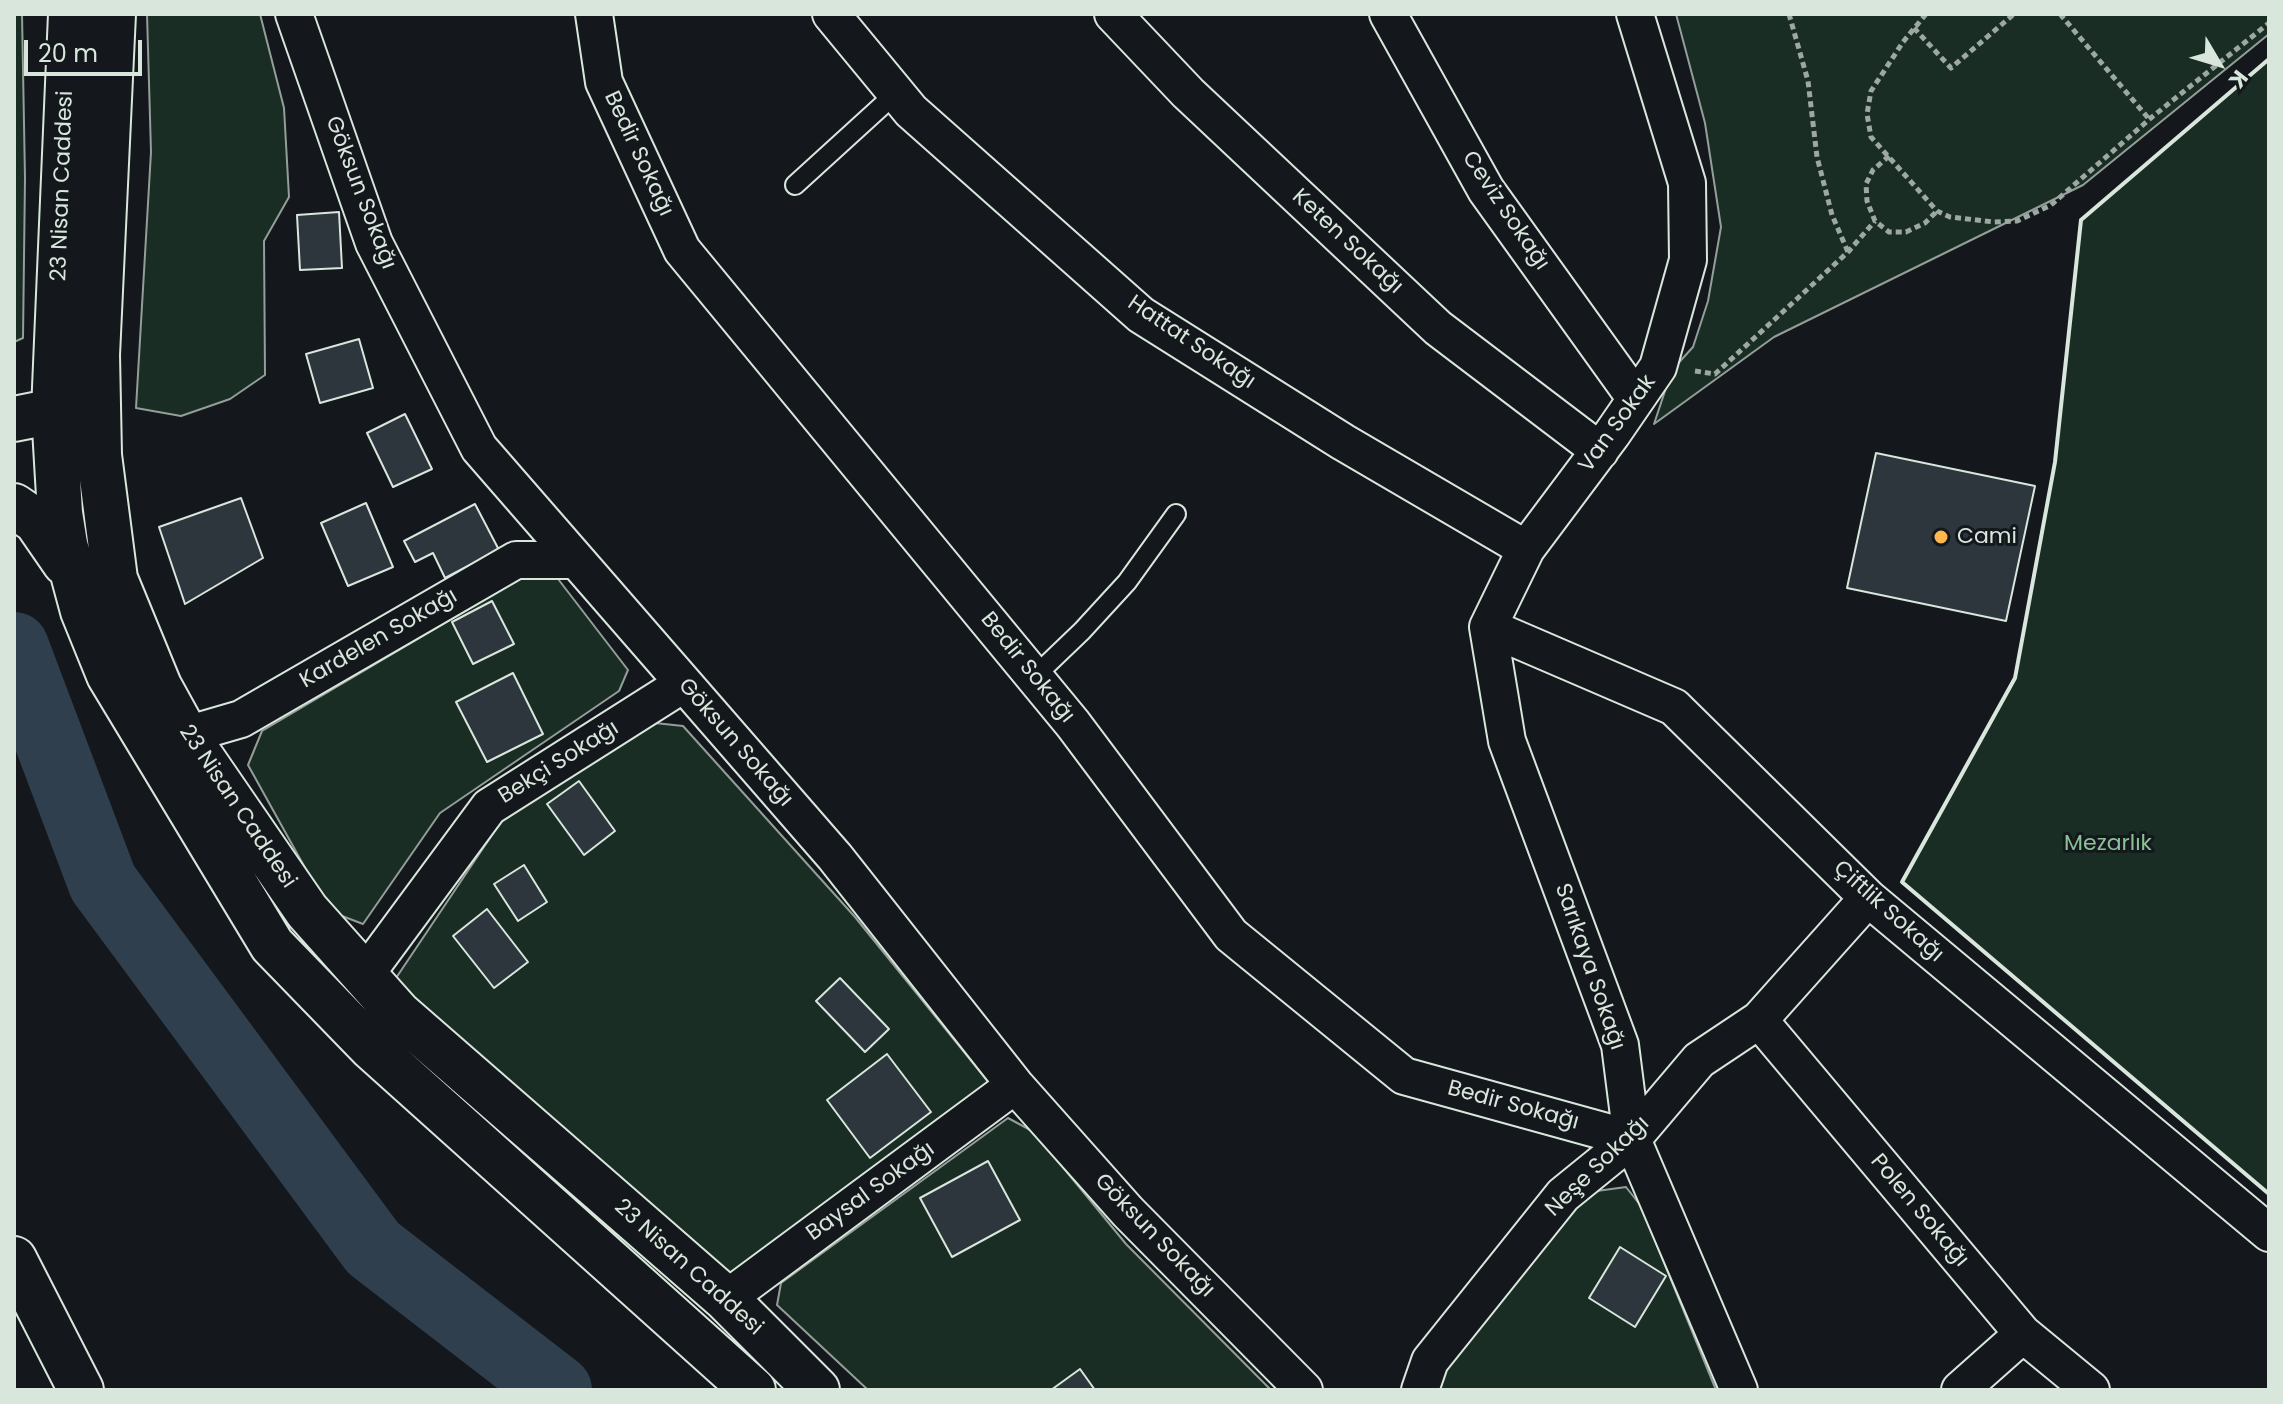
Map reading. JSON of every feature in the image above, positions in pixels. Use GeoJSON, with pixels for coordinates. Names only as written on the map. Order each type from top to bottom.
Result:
{"type":"FeatureCollection","features":[{"type":"Feature","properties":{"kind":"main road","name":"23 Nisan Caddesi"},"geometry":{"type":"LineString","coordinates":[[71,14],[34,415],[60,513],[71,571],[83,611],[109,675],[272,945],[372,1048],[753,1390]]}},
{"type":"Feature","properties":{"kind":"main road","name":"23 Nisan Caddesi"},"geometry":{"type":"LineString","coordinates":[[113,14],[97,355],[99,455],[115,579],[159,686],[186,735],[307,911],[365,975],[410,1023],[726,1299],[817,1390]]}},
{"type":"Feature","properties":{"kind":"main road"},"geometry":{"type":"LineString","coordinates":[[34,415],[70,404],[82,395],[91,381],[97,355]]}},
{"type":"Feature","properties":{"kind":"main road"},"geometry":{"type":"LineString","coordinates":[[14,506],[36,521],[71,571]]}},
{"type":"Feature","properties":{"kind":"main road"},"geometry":{"type":"LineString","coordinates":[[14,1259],[81,1390]]}},
{"type":"Feature","properties":{"kind":"street","name":"Göksun Sokağı"},"geometry":{"type":"LineString","coordinates":[[294,14],[374,243],[479,448],[835,857],[1015,1085],[1128,1212],[1304,1390]]}},
{"type":"Feature","properties":{"kind":"street","name":"Bedir Sokağı"},"geometry":{"type":"LineString","coordinates":[[594,14],[604,82],[682,250],[1073,724],[1231,935],[1404,1076],[1632,1139]]}},
{"type":"Feature","properties":{"kind":"street","name":"Hattat Sokağı"},"geometry":{"type":"LineString","coordinates":[[831,14],[911,111],[1141,315],[1343,442],[1526,549]]}},
{"type":"Feature","properties":{"kind":"street","name":"Keten Sokağı"},"geometry":{"type":"LineString","coordinates":[[1113,14],[1188,93],[1438,328],[1600,451]]}},
{"type":"Feature","properties":{"kind":"street","name":"Ceviz Sokağı"},"geometry":{"type":"LineString","coordinates":[[1388,14],[1486,190],[1636,399]]}},
{"type":"Feature","properties":{"kind":"street","name":"Van Sokak"},"geometry":{"type":"LineString","coordinates":[[1488,627],[1526,549],[1658,367],[1688,260],[1687,183],[1635,14]]}},
{"type":"Feature","properties":{"kind":"street","name":"Kardelen Sokağı"},"geometry":{"type":"LineString","coordinates":[[186,735],[241,719],[516,560],[575,560]]}},
{"type":"Feature","properties":{"kind":"street","name":"Çiftlik Sokağı"},"geometry":{"type":"LineString","coordinates":[[1488,627],[1674,707],[1868,898],[2269,1233]]}},
{"type":"Feature","properties":{"kind":"street","name":"Sarıkaya Sokağı"},"geometry":{"type":"LineString","coordinates":[[1488,627],[1507,741],[1620,1045],[1632,1139],[1739,1390]]}},
{"type":"Feature","properties":{"kind":"street","name":"Bekçi Sokağı"},"geometry":{"type":"LineString","coordinates":[[365,975],[489,807],[683,684]]}},
{"type":"Feature","properties":{"kind":"street","name":"Neşe Sokağı"},"geometry":{"type":"LineString","coordinates":[[1420,1390],[1430,1361],[1563,1195],[1632,1139],[1699,1060],[1759,1020],[1868,898]]}},
{"type":"Feature","properties":{"kind":"street","name":"Polen Sokağı"},"geometry":{"type":"LineString","coordinates":[[1759,1020],[2023,1334],[2091,1390]]}},
{"type":"Feature","properties":{"kind":"street","name":"Baysal Sokağı"},"geometry":{"type":"LineString","coordinates":[[726,1299],[1015,1085]]}},
{"type":"Feature","properties":{"kind":"street"},"geometry":{"type":"LineString","coordinates":[[1960,1390],[2023,1334]]}},
{"type":"Feature","properties":{"kind":"lane"},"geometry":{"type":"LineString","coordinates":[[795,185],[896,93]]}},
{"type":"Feature","properties":{"kind":"lane"},"geometry":{"type":"LineString","coordinates":[[1034,677],[1127,582],[1176,514]]}},
{"type":"Feature","properties":{"kind":"path"},"geometry":{"type":"LineString","coordinates":[[1789,14],[1808,81],[1817,157],[1832,215],[1848,252]]}},
{"type":"Feature","properties":{"kind":"path"},"geometry":{"type":"LineString","coordinates":[[1926,14],[1871,91],[1867,114],[1871,137],[1937,211],[1950,217],[1994,222],[2017,221],[2051,205],[2149,119],[2269,23]]}},
{"type":"Feature","properties":{"kind":"path"},"geometry":{"type":"LineString","coordinates":[[1914,28],[1951,68],[2014,14]]}},
{"type":"Feature","properties":{"kind":"path"},"geometry":{"type":"LineString","coordinates":[[2060,14],[2149,119]]}},
{"type":"Feature","properties":{"kind":"path"},"geometry":{"type":"LineString","coordinates":[[1889,156],[1873,170],[1866,184],[1867,201],[1875,221],[1889,232],[1906,232],[1925,223],[1937,211]]}},
{"type":"Feature","properties":{"kind":"path"},"geometry":{"type":"LineString","coordinates":[[1658,367],[1715,374],[1848,252],[1875,221]]}},
{"type":"Feature","properties":{"kind":"green space"},"geometry":{"type":"Polygon","coordinates":[[[14,14],[22,14],[25,178],[23,338],[14,342],[14,14]]]}},
{"type":"Feature","properties":{"kind":"green space"},"geometry":{"type":"Polygon","coordinates":[[[147,14],[260,14],[284,108],[289,197],[264,241],[265,375],[230,399],[181,416],[136,408],[151,152],[147,14]]]}},
{"type":"Feature","properties":{"kind":"green space"},"geometry":{"type":"Polygon","coordinates":[[[1676,14],[2269,14],[2269,34],[2083,185],[1774,337],[1654,424],[1672,370],[1693,347],[1708,301],[1721,227],[1705,123],[1676,14]]]}},
{"type":"Feature","properties":{"kind":"green space","name":"Mezarlık"},"geometry":{"type":"Polygon","coordinates":[[[2269,59],[2269,1194],[1902,882],[2015,678],[2055,462],[2081,220],[2269,59]]]}},
{"type":"Feature","properties":{"kind":"green space"},"geometry":{"type":"Polygon","coordinates":[[[555,575],[628,670],[619,691],[440,813],[363,924],[329,911],[248,765],[262,731],[521,578],[555,575]]]}},
{"type":"Feature","properties":{"kind":"green space"},"geometry":{"type":"Polygon","coordinates":[[[655,723],[683,726],[855,917],[990,1084],[745,1275],[722,1276],[394,981],[510,808],[655,723]]]}},
{"type":"Feature","properties":{"kind":"green space"},"geometry":{"type":"Polygon","coordinates":[[[1008,1118],[1034,1132],[1126,1244],[1271,1390],[868,1390],[777,1305],[781,1283],[1008,1118]]]}},
{"type":"Feature","properties":{"kind":"green space"},"geometry":{"type":"Polygon","coordinates":[[[1626,1187],[1641,1206],[1716,1390],[1438,1390],[1450,1356],[1582,1193],[1626,1187]]]}},
{"type":"Feature","properties":{"kind":"building"},"geometry":{"type":"Polygon","coordinates":[[[339,212],[342,268],[300,270],[297,215],[339,212]]]}},
{"type":"Feature","properties":{"kind":"building"},"geometry":{"type":"Polygon","coordinates":[[[359,339],[373,388],[320,403],[306,354],[359,339]]]}},
{"type":"Feature","properties":{"kind":"building"},"geometry":{"type":"Polygon","coordinates":[[[405,414],[432,469],[393,487],[367,433],[405,414]]]}},
{"type":"Feature","properties":{"kind":"building","name":"Cami"},"geometry":{"type":"Polygon","coordinates":[[[1876,453],[2035,486],[2006,621],[1847,588],[1876,453]]]}},
{"type":"Feature","properties":{"kind":"building"},"geometry":{"type":"Polygon","coordinates":[[[241,498],[263,558],[185,604],[159,527],[241,498]]]}},
{"type":"Feature","properties":{"kind":"building"},"geometry":{"type":"Polygon","coordinates":[[[366,503],[393,567],[348,586],[321,523],[366,503]]]}},
{"type":"Feature","properties":{"kind":"building"},"geometry":{"type":"Polygon","coordinates":[[[475,504],[499,550],[445,578],[433,553],[415,562],[404,541],[475,504]]]}},
{"type":"Feature","properties":{"kind":"building"},"geometry":{"type":"Polygon","coordinates":[[[492,601],[514,644],[473,664],[452,622],[492,601]]]}},
{"type":"Feature","properties":{"kind":"building"},"geometry":{"type":"Polygon","coordinates":[[[513,673],[543,734],[487,762],[456,702],[513,673]]]}},
{"type":"Feature","properties":{"kind":"building"},"geometry":{"type":"Polygon","coordinates":[[[579,781],[615,831],[584,855],[547,804],[579,781]]]}},
{"type":"Feature","properties":{"kind":"building"},"geometry":{"type":"Polygon","coordinates":[[[524,865],[547,902],[518,921],[494,884],[524,865]]]}},
{"type":"Feature","properties":{"kind":"building"},"geometry":{"type":"Polygon","coordinates":[[[487,909],[528,962],[494,988],[453,936],[487,909]]]}},
{"type":"Feature","properties":{"kind":"building"},"geometry":{"type":"Polygon","coordinates":[[[840,978],[889,1029],[865,1052],[816,1001],[840,978]]]}},
{"type":"Feature","properties":{"kind":"building"},"geometry":{"type":"Polygon","coordinates":[[[887,1054],[931,1112],[870,1158],[827,1100],[887,1054]]]}},
{"type":"Feature","properties":{"kind":"building"},"geometry":{"type":"Polygon","coordinates":[[[988,1161],[1020,1220],[952,1257],[920,1198],[988,1161]]]}},
{"type":"Feature","properties":{"kind":"building"},"geometry":{"type":"Polygon","coordinates":[[[1620,1247],[1666,1276],[1635,1327],[1589,1298],[1620,1247]]]}},
{"type":"Feature","properties":{"kind":"building"},"geometry":{"type":"Polygon","coordinates":[[[1080,1369],[1095,1390],[1051,1390],[1080,1369]]]}},
{"type":"Feature","properties":{"kind":"waterway"},"geometry":{"type":"LineString","coordinates":[[14,647],[103,883],[373,1248],[557,1390]]}},
{"type":"Feature","properties":{"kind":"wall"},"geometry":{"type":"LineString","coordinates":[[2269,59],[2081,220],[2055,462],[2015,678],[1902,882],[2269,1194]]}},
{"type":"Feature","properties":{"kind":"place","name":"Cami"},"geometry":{"type":"Point","coordinates":[1941,537]}}]}
